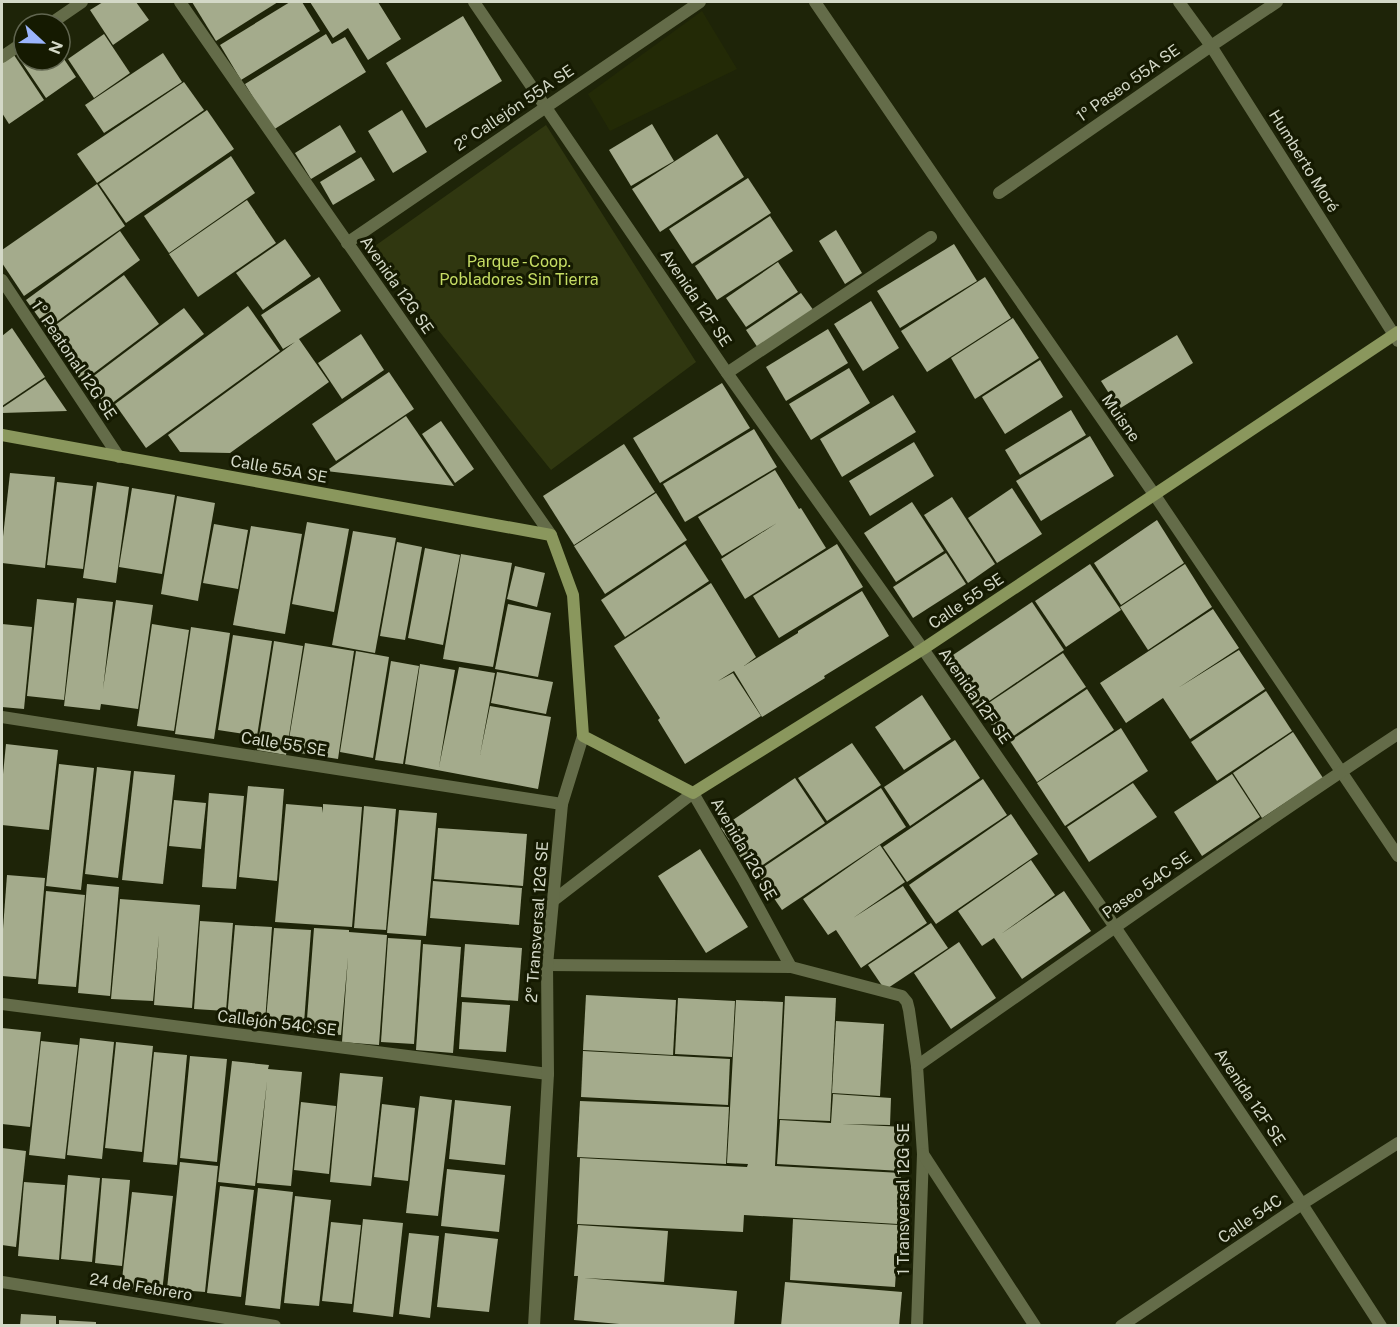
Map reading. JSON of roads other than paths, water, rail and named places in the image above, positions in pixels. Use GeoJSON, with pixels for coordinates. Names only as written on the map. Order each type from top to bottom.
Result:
{"type":"FeatureCollection","features":[{"type":"Feature","properties":{"kind":"street"},"geometry":{"type":"LineString","coordinates":[[67,12],[82,2]]}},
{"type":"Feature","properties":{"kind":"street","name":"Avenida 12G SE"},"geometry":{"type":"LineString","coordinates":[[180,2],[551,535],[573,595]]}},
{"type":"Feature","properties":{"kind":"street","name":"Avenida 12F SE"},"geometry":{"type":"LineString","coordinates":[[474,2],[727,373],[923,649],[1115,927],[1302,1204],[1381,1326]]}},
{"type":"Feature","properties":{"kind":"street","name":"2º Callejón 55A SE"},"geometry":{"type":"LineString","coordinates":[[347,243],[700,2]]}},
{"type":"Feature","properties":{"kind":"street","name":"Muisne"},"geometry":{"type":"LineString","coordinates":[[815,2],[1154,494],[1398,856]]}},
{"type":"Feature","properties":{"kind":"street","name":"Humberto Moré"},"geometry":{"type":"LineString","coordinates":[[1179,2],[1211,46],[1397,336]]}},
{"type":"Feature","properties":{"kind":"street","name":"1º Paseo 55A SE"},"geometry":{"type":"LineString","coordinates":[[999,193],[1277,2]]}},
{"type":"Feature","properties":{"kind":"street"},"geometry":{"type":"LineString","coordinates":[[727,373],[931,237]]}},
{"type":"Feature","properties":{"kind":"street","name":"1° Peatonal 12G SE"},"geometry":{"type":"LineString","coordinates":[[2,280],[119,457]]}},
{"type":"Feature","properties":{"kind":"street","name":"Calle 55 SE"},"geometry":{"type":"LineString","coordinates":[[554,900],[693,793],[923,649],[1154,494],[1397,336]]}},
{"type":"Feature","properties":{"kind":"street","name":"Calle 55A SE"},"geometry":{"type":"LineString","coordinates":[[2,435],[551,535]]}},
{"type":"Feature","properties":{"kind":"street","name":"2º Transversal 12G SE"},"geometry":{"type":"LineString","coordinates":[[534,1326],[548,1074],[547,965],[561,804],[583,736],[573,595]]}},
{"type":"Feature","properties":{"kind":"street","name":"Calle 55 SE"},"geometry":{"type":"LineString","coordinates":[[2,717],[561,804]]}},
{"type":"Feature","properties":{"kind":"street","name":"Paseo 54C SE"},"geometry":{"type":"LineString","coordinates":[[917,1066],[1115,927],[1398,734]]}},
{"type":"Feature","properties":{"kind":"street","name":"Avenida 12G SE"},"geometry":{"type":"LineString","coordinates":[[583,736],[693,793],[791,968]]}},
{"type":"Feature","properties":{"kind":"street"},"geometry":{"type":"LineString","coordinates":[[547,965],[791,968]]}},
{"type":"Feature","properties":{"kind":"street","name":"1 Transversal 12G SE"},"geometry":{"type":"LineString","coordinates":[[791,968],[902,996],[907,1002],[917,1066],[923,1154],[917,1326]]}},
{"type":"Feature","properties":{"kind":"street","name":"Callejón 54C SE"},"geometry":{"type":"LineString","coordinates":[[2,1004],[548,1074]]}},
{"type":"Feature","properties":{"kind":"street","name":"Calle 54C"},"geometry":{"type":"LineString","coordinates":[[1121,1326],[1302,1204],[1398,1143]]}},
{"type":"Feature","properties":{"kind":"street"},"geometry":{"type":"LineString","coordinates":[[923,1154],[1035,1326]]}},
{"type":"Feature","properties":{"kind":"street","name":"24 de Febrero"},"geometry":{"type":"LineString","coordinates":[[2,1282],[275,1326]]}},
{"type":"Feature","properties":{"kind":"park label","name":"Parque - Coop. Pobladores Sin Tierra"},"geometry":{"type":"Point","coordinates":[519,270]}}]}
